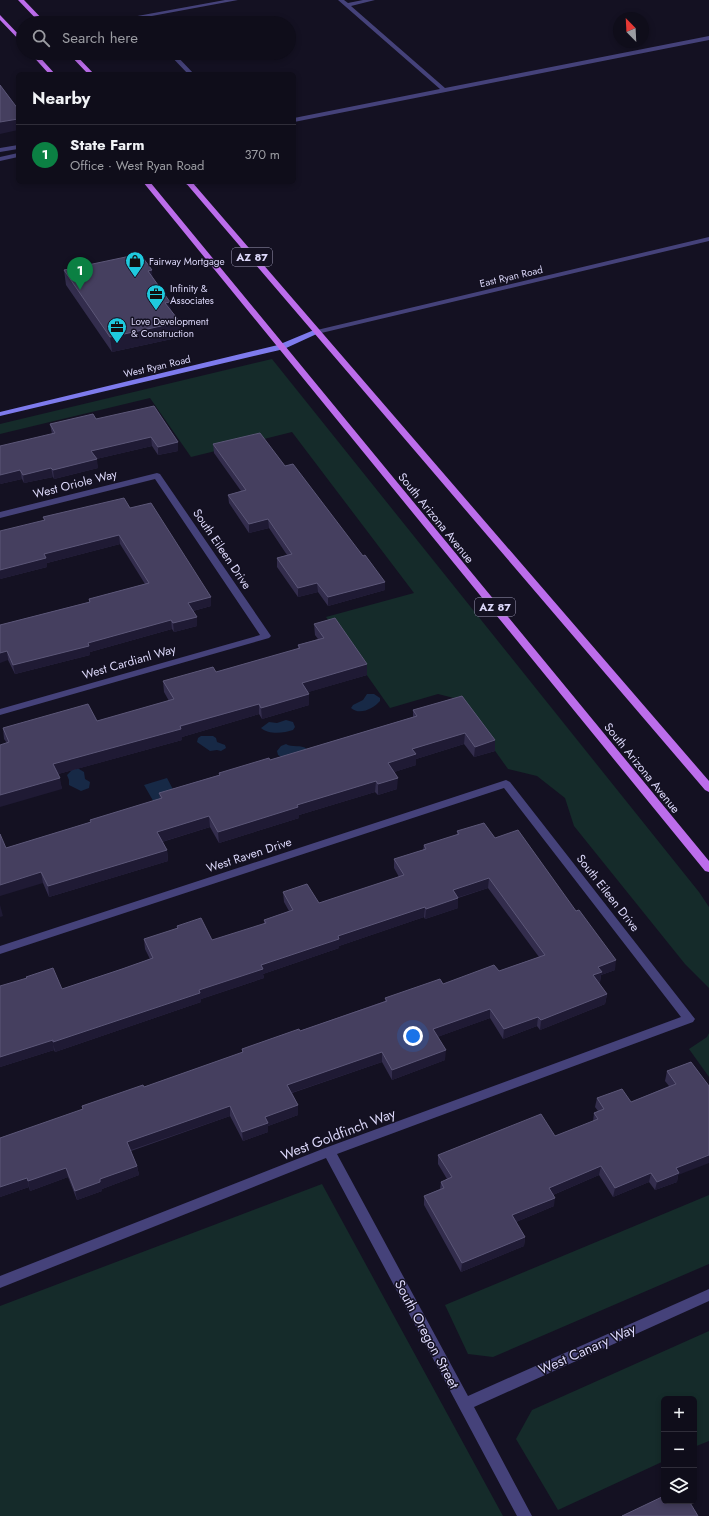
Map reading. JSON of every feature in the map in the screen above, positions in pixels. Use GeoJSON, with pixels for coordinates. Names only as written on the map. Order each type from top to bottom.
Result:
{"type":"FeatureCollection","features":[{"type":"Feature","properties":{"kind":"main road"},"geometry":{"type":"LineString","coordinates":[[21,0],[36,16]]}},
{"type":"Feature","properties":{"kind":"main road"},"geometry":{"type":"LineString","coordinates":[[0,17],[16,34]]}},
{"type":"Feature","properties":{"kind":"main road"},"geometry":{"type":"LineString","coordinates":[[39,60],[50,72]]}},
{"type":"Feature","properties":{"kind":"main road"},"geometry":{"type":"LineString","coordinates":[[78,60],[89,72]]}},
{"type":"Feature","properties":{"kind":"main road","name":"South Arizona Avenue"},"geometry":{"type":"LineString","coordinates":[[148,184],[709,868]]}},
{"type":"Feature","properties":{"kind":"main road","name":"AZ 87"},"geometry":{"type":"LineString","coordinates":[[190,184],[709,788]]}},
{"type":"Feature","properties":{"kind":"street"},"geometry":{"type":"LineString","coordinates":[[142,16],[235,0]]}},
{"type":"Feature","properties":{"kind":"street"},"geometry":{"type":"LineString","coordinates":[[341,0],[445,91]]}},
{"type":"Feature","properties":{"kind":"street"},"geometry":{"type":"LineString","coordinates":[[346,5],[372,0]]}},
{"type":"Feature","properties":{"kind":"street"},"geometry":{"type":"LineString","coordinates":[[296,120],[709,38]]}},
{"type":"Feature","properties":{"kind":"street"},"geometry":{"type":"LineString","coordinates":[[178,60],[189,72]]}},
{"type":"Feature","properties":{"kind":"street"},"geometry":{"type":"LineString","coordinates":[[0,150],[16,147]]}},
{"type":"Feature","properties":{"kind":"street"},"geometry":{"type":"LineString","coordinates":[[0,159],[16,155]]}},
{"type":"Feature","properties":{"kind":"street","name":"East Ryan Road"},"geometry":{"type":"LineString","coordinates":[[317,332],[709,239]]}},
{"type":"Feature","properties":{"kind":"street","name":"West Ryan Road"},"geometry":{"type":"LineString","coordinates":[[0,414],[281,347],[317,332]]}},
{"type":"Feature","properties":{"kind":"street","name":"West Oriole Way"},"geometry":{"type":"LineString","coordinates":[[0,515],[157,476]]}},
{"type":"Feature","properties":{"kind":"street","name":"South Eileen Drive"},"geometry":{"type":"LineString","coordinates":[[157,476],[266,636]]}},
{"type":"Feature","properties":{"kind":"street","name":"West Cardianl Way"},"geometry":{"type":"LineString","coordinates":[[0,712],[266,636]]}},
{"type":"Feature","properties":{"kind":"street","name":"South Eileen Drive"},"geometry":{"type":"LineString","coordinates":[[506,784],[689,1019]]}},
{"type":"Feature","properties":{"kind":"street","name":"West Raven Drive"},"geometry":{"type":"LineString","coordinates":[[0,950],[506,784]]}},
{"type":"Feature","properties":{"kind":"street","name":"West Goldfinch Way"},"geometry":{"type":"LineString","coordinates":[[0,1282],[329,1152],[689,1019]]}},
{"type":"Feature","properties":{"kind":"street","name":"South Oregon Street"},"geometry":{"type":"LineString","coordinates":[[329,1152],[525,1516]]}},
{"type":"Feature","properties":{"kind":"street","name":"West Canary Way"},"geometry":{"type":"LineString","coordinates":[[465,1404],[709,1295]]}},
{"type":"Feature","properties":{"kind":"green space"},"geometry":{"type":"Polygon","coordinates":[[[272,359],[699,892],[709,907],[709,988],[685,964],[574,826],[565,798],[537,776],[508,769],[458,699],[438,694],[390,708],[326,617],[414,593],[292,432],[191,457],[150,398],[0,434],[0,424],[272,359]]]}},
{"type":"Feature","properties":{"kind":"green space"},"geometry":{"type":"Polygon","coordinates":[[[709,1033],[709,1077],[689,1049],[707,1037],[709,1033]]]}},
{"type":"Feature","properties":{"kind":"green space"},"geometry":{"type":"Polygon","coordinates":[[[322,1184],[503,1516],[0,1516],[0,1306],[322,1184]]]}},
{"type":"Feature","properties":{"kind":"green space"},"geometry":{"type":"Polygon","coordinates":[[[709,1195],[709,1264],[493,1357],[468,1354],[445,1305],[709,1195]]]}},
{"type":"Feature","properties":{"kind":"green space"},"geometry":{"type":"Polygon","coordinates":[[[709,1331],[709,1441],[697,1446],[697,1396],[661,1396],[661,1462],[558,1510],[516,1439],[532,1410],[709,1331]]]}},
{"type":"Feature","properties":{"kind":"water"},"geometry":{"type":"Polygon","coordinates":[[[367,694],[374,694],[380,698],[380,701],[371,708],[363,711],[358,711],[351,708],[353,705],[363,700],[367,694]]]}},
{"type":"Feature","properties":{"kind":"water"},"geometry":{"type":"Polygon","coordinates":[[[286,720],[293,722],[295,727],[293,730],[281,733],[268,732],[261,728],[269,722],[277,723],[286,720]]]}},
{"type":"Feature","properties":{"kind":"water"},"geometry":{"type":"Polygon","coordinates":[[[201,736],[213,736],[216,738],[217,742],[225,745],[226,748],[221,751],[210,751],[197,742],[198,738],[201,736]]]}},
{"type":"Feature","properties":{"kind":"water"},"geometry":{"type":"Polygon","coordinates":[[[286,744],[307,749],[283,758],[278,755],[277,751],[281,746],[286,744]]]}},
{"type":"Feature","properties":{"kind":"water"},"geometry":{"type":"Polygon","coordinates":[[[73,769],[79,769],[84,772],[85,779],[90,782],[89,788],[81,791],[69,785],[67,775],[73,769]]]}},
{"type":"Feature","properties":{"kind":"water"},"geometry":{"type":"Polygon","coordinates":[[[167,778],[177,797],[155,804],[144,785],[167,778]]]}},
{"type":"Feature","properties":{"kind":"building"},"geometry":{"type":"Polygon","coordinates":[[[0,85],[16,106],[16,119],[0,122],[0,85]]]}},
{"type":"Feature","properties":{"kind":"building"},"geometry":{"type":"Polygon","coordinates":[[[140,254],[152,270],[148,271],[170,302],[165,303],[180,322],[110,337],[64,270],[140,254]]]}},
{"type":"Feature","properties":{"kind":"building"},"geometry":{"type":"Polygon","coordinates":[[[154,406],[178,442],[158,447],[151,437],[91,451],[97,459],[53,470],[51,468],[23,475],[20,470],[0,475],[0,446],[55,433],[50,424],[93,414],[96,419],[154,406]]]}},
{"type":"Feature","properties":{"kind":"building"},"geometry":{"type":"Polygon","coordinates":[[[260,433],[285,466],[293,464],[363,556],[365,555],[385,582],[328,597],[317,583],[298,588],[277,558],[292,554],[268,519],[249,524],[228,495],[246,490],[213,444],[260,433]]]}},
{"type":"Feature","properties":{"kind":"building"},"geometry":{"type":"Polygon","coordinates":[[[124,498],[130,508],[151,503],[211,597],[188,603],[197,617],[173,623],[171,620],[88,643],[89,646],[13,665],[7,651],[0,653],[0,625],[90,602],[89,599],[149,583],[119,535],[44,554],[46,558],[0,570],[0,531],[45,520],[43,517],[124,498]]]}},
{"type":"Feature","properties":{"kind":"building"},"geometry":{"type":"Polygon","coordinates":[[[335,618],[367,664],[302,683],[309,694],[261,708],[259,704],[180,726],[181,729],[53,764],[60,778],[0,795],[0,745],[9,742],[3,728],[88,704],[97,721],[174,699],[163,681],[213,667],[216,672],[300,648],[298,645],[324,638],[314,624],[335,618]]]}},
{"type":"Feature","properties":{"kind":"building"},"geometry":{"type":"Polygon","coordinates":[[[462,696],[495,740],[475,747],[465,733],[412,749],[416,754],[388,763],[398,778],[378,784],[376,781],[297,805],[298,807],[218,832],[209,816],[157,832],[167,850],[48,886],[41,872],[0,885],[0,834],[6,848],[162,798],[159,793],[220,775],[219,773],[269,758],[270,760],[417,716],[413,710],[462,696]]]}},
{"type":"Feature","properties":{"kind":"building"},"geometry":{"type":"Polygon","coordinates":[[[484,823],[495,838],[518,830],[576,911],[579,910],[616,960],[598,967],[602,972],[593,975],[607,994],[541,1020],[538,1017],[504,1029],[490,1009],[433,1029],[446,1050],[392,1070],[382,1052],[287,1085],[298,1105],[265,1117],[268,1123],[242,1132],[230,1106],[127,1142],[137,1166],[100,1179],[100,1182],[75,1191],[66,1168],[28,1181],[27,1178],[0,1187],[0,1138],[83,1109],[82,1106],[143,1085],[144,1087],[243,1052],[242,1049],[387,1001],[385,998],[440,979],[443,984],[494,965],[499,971],[545,955],[489,878],[453,890],[458,898],[426,909],[425,907],[338,936],[339,939],[261,965],[263,969],[199,990],[200,993],[53,1042],[53,1040],[0,1057],[0,986],[53,968],[62,989],[122,969],[153,958],[144,939],[178,928],[177,926],[201,918],[212,940],[266,923],[264,920],[293,910],[283,892],[307,884],[319,903],[404,875],[394,859],[426,849],[424,845],[459,834],[457,831],[484,823]]]}},
{"type":"Feature","properties":{"kind":"building"},"geometry":{"type":"Polygon","coordinates":[[[691,1062],[709,1086],[709,1155],[676,1168],[679,1173],[657,1182],[651,1173],[615,1188],[601,1166],[549,1188],[555,1198],[512,1215],[525,1237],[462,1263],[424,1196],[444,1188],[441,1182],[452,1177],[438,1155],[541,1114],[555,1136],[598,1119],[594,1113],[604,1109],[597,1098],[622,1089],[631,1102],[676,1084],[667,1071],[691,1062]]]}},
{"type":"Feature","properties":{"kind":"building"},"geometry":{"type":"Polygon","coordinates":[[[661,1497],[661,1504],[691,1504],[698,1516],[622,1516],[661,1497]]]}},
{"type":"Feature","properties":{"kind":"place","name":"Fairway Mortgage"},"geometry":{"type":"Point","coordinates":[135,278]}},
{"type":"Feature","properties":{"kind":"place","name":"State Farm"},"geometry":{"type":"Point","coordinates":[80,290]}},
{"type":"Feature","properties":{"kind":"place","name":"Infinity & Associates"},"geometry":{"type":"Point","coordinates":[156,311]}},
{"type":"Feature","properties":{"kind":"place","name":"Love Development & Construction"},"geometry":{"type":"Point","coordinates":[117,344]}}]}
